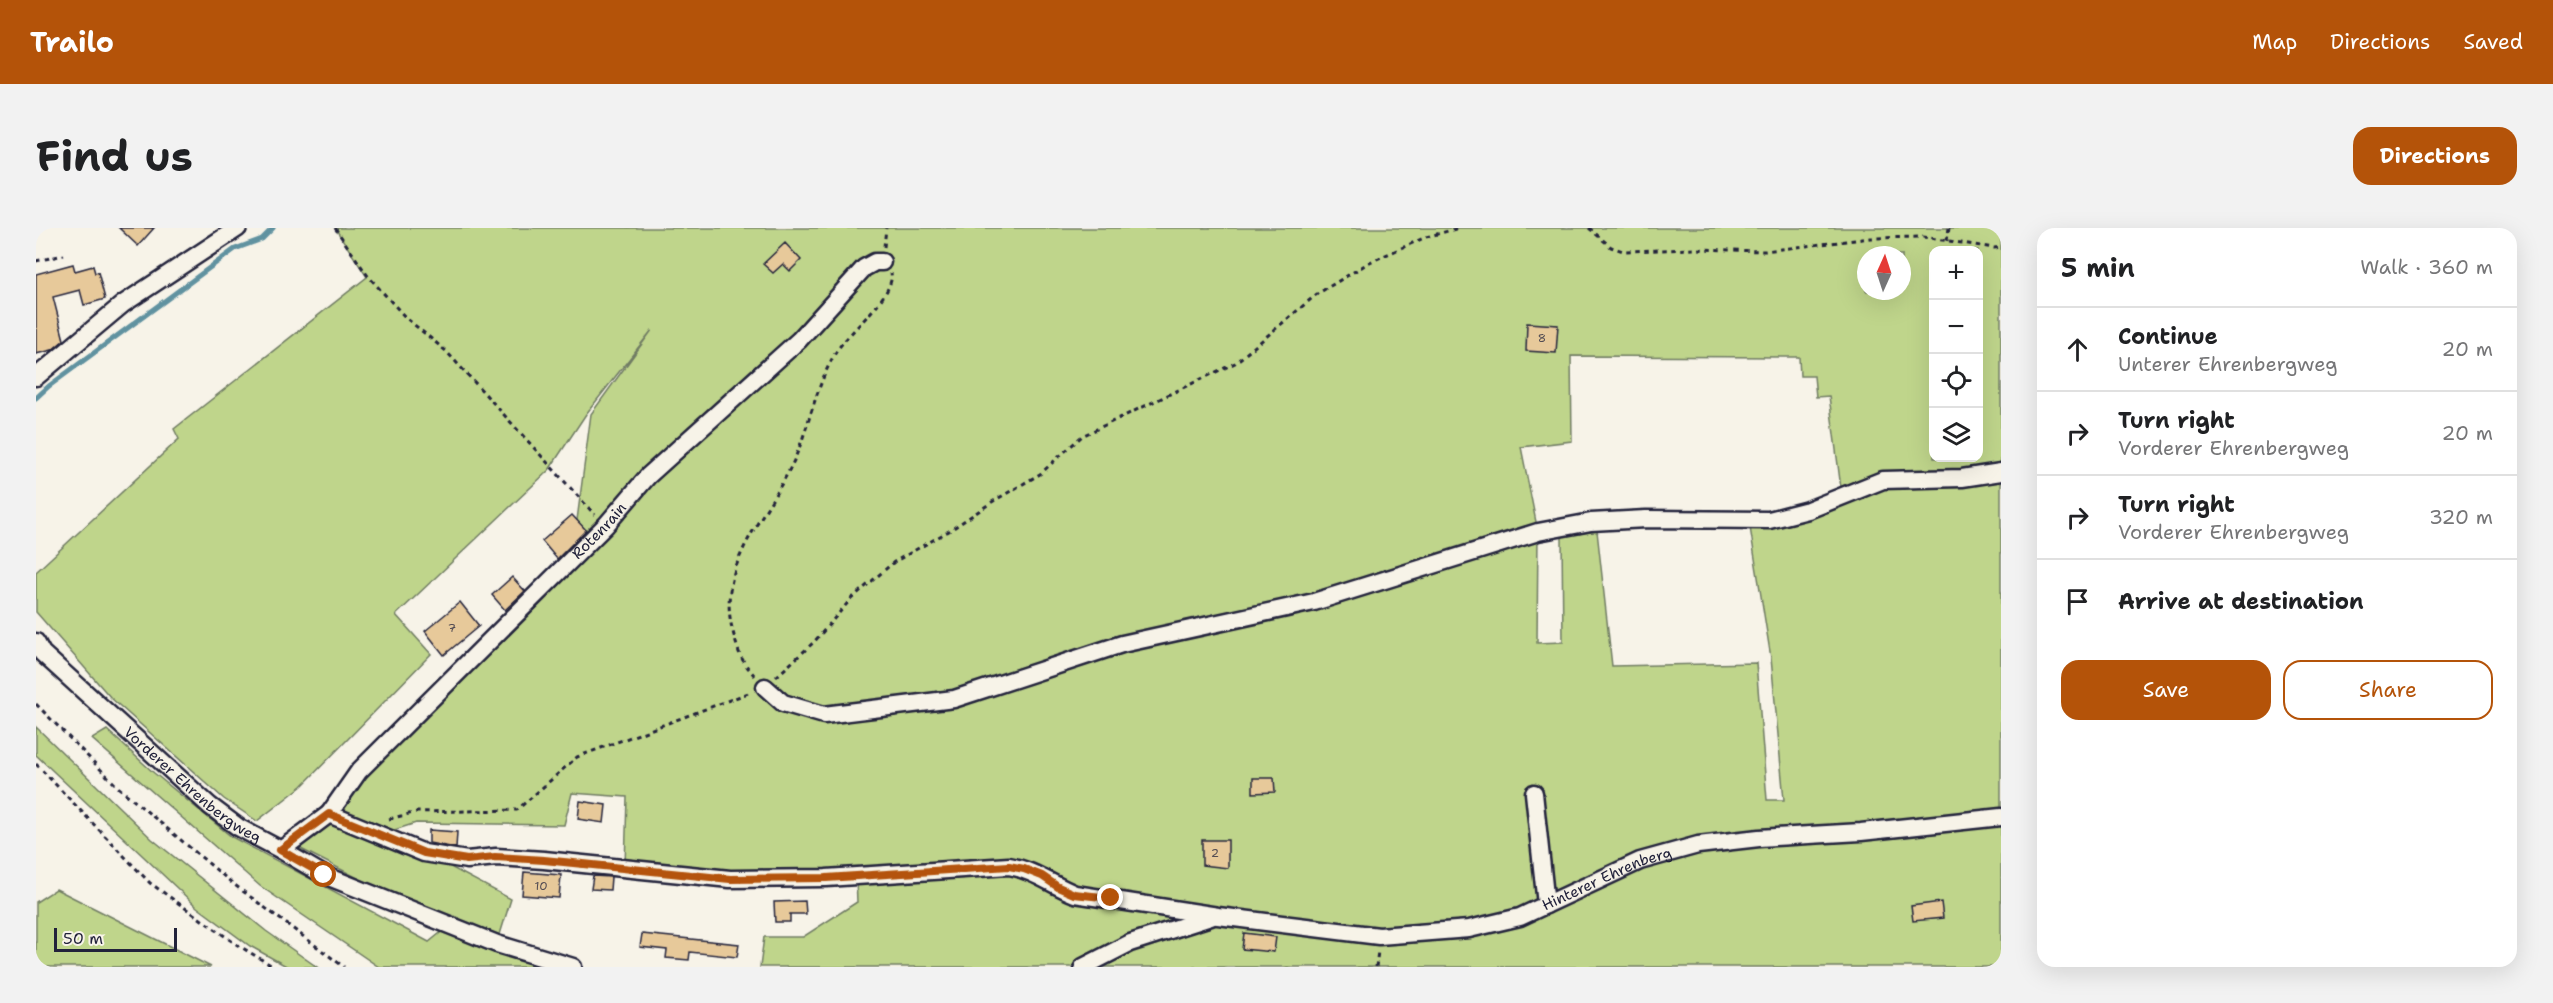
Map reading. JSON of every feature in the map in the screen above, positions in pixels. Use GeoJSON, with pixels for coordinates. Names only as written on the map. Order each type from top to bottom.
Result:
{"type":"FeatureCollection","features":[{"type":"Feature","properties":{"kind":"lane"},"geometry":{"type":"LineString","coordinates":[[36,376],[123,304],[238,228]]}},
{"type":"Feature","properties":{"kind":"lane","name":"Rotenrain"},"geometry":{"type":"LineString","coordinates":[[329,814],[359,771],[606,525],[648,476],[799,340],[864,268],[875,262],[882,262]]}},
{"type":"Feature","properties":{"kind":"lane"},"geometry":{"type":"LineString","coordinates":[[765,687],[783,703],[824,716],[954,699],[1122,644],[1314,603],[1538,532],[1591,522],[1646,519],[1769,520],[1808,510],[1883,480],[1962,478],[2001,472]]}},
{"type":"Feature","properties":{"kind":"lane","name":"Vorderer Ehrenbergweg"},"geometry":{"type":"LineString","coordinates":[[36,642],[42,653],[210,806],[238,827],[324,875],[497,944],[573,967]]}},
{"type":"Feature","properties":{"kind":"lane"},"geometry":{"type":"LineString","coordinates":[[1534,793],[1546,904]]}},
{"type":"Feature","properties":{"kind":"lane"},"geometry":{"type":"LineString","coordinates":[[280,850],[329,814],[424,853],[467,860],[495,857],[544,860],[730,879],[826,878],[1009,866],[1033,872],[1074,894],[1218,916]]}},
{"type":"Feature","properties":{"kind":"lane","name":"Hinterer Ehrenberg"},"geometry":{"type":"LineString","coordinates":[[1218,916],[1379,936],[1469,929],[1520,917],[1640,861],[1698,845],[1759,838],[1873,831],[2001,817]]}},
{"type":"Feature","properties":{"kind":"lane"},"geometry":{"type":"LineString","coordinates":[[1083,967],[1130,943],[1218,916]]}},
{"type":"Feature","properties":{"kind":"path"},"geometry":{"type":"LineString","coordinates":[[335,228],[368,276],[406,318],[453,358],[606,525]]}},
{"type":"Feature","properties":{"kind":"path"},"geometry":{"type":"LineString","coordinates":[[380,817],[392,820],[417,812],[517,810],[577,757],[765,687],[814,642],[851,599],[894,562],[949,531],[1040,474],[1082,436],[1234,363],[1317,294],[1370,262],[1426,237],[1459,228]]}},
{"type":"Feature","properties":{"kind":"path"},"geometry":{"type":"LineString","coordinates":[[1589,228],[1611,247],[1623,251],[1695,249],[1765,252],[1871,238],[1923,237],[1994,248],[2001,247]]}},
{"type":"Feature","properties":{"kind":"path"},"geometry":{"type":"LineString","coordinates":[[1947,241],[1949,228]]}},
{"type":"Feature","properties":{"kind":"path"},"geometry":{"type":"LineString","coordinates":[[36,261],[64,255]]}},
{"type":"Feature","properties":{"kind":"path"},"geometry":{"type":"LineString","coordinates":[[765,687],[740,659],[728,614],[733,570],[753,530],[789,471],[804,438],[823,375],[832,358],[890,288],[892,276],[890,268],[882,262]]}},
{"type":"Feature","properties":{"kind":"path"},"geometry":{"type":"LineString","coordinates":[[36,704],[118,788],[232,883],[344,967]]}},
{"type":"Feature","properties":{"kind":"path"},"geometry":{"type":"LineString","coordinates":[[36,764],[150,883],[236,944],[274,967]]}},
{"type":"Feature","properties":{"kind":"green space"},"geometry":{"type":"Polygon","coordinates":[[[335,228],[2001,228],[2001,967],[760,967],[764,937],[803,937],[857,902],[856,878],[730,879],[625,867],[627,797],[572,793],[564,825],[416,823],[385,833],[329,814],[572,558],[591,414],[652,330],[586,414],[549,470],[396,615],[431,654],[302,786],[257,821],[224,799],[111,698],[36,612],[36,572],[179,439],[174,429],[367,277],[335,228]],[[1571,356],[1572,441],[1521,447],[1538,532],[1537,643],[1563,642],[1562,536],[1597,531],[1612,666],[1756,663],[1767,800],[1784,800],[1771,658],[1749,521],[1842,496],[1829,396],[1816,397],[1814,376],[1800,376],[1799,357],[1571,356]]]}},
{"type":"Feature","properties":{"kind":"green space"},"geometry":{"type":"Polygon","coordinates":[[[36,727],[152,839],[266,931],[317,967],[288,967],[250,946],[197,907],[36,755],[36,727]]]}},
{"type":"Feature","properties":{"kind":"green space"},"geometry":{"type":"Polygon","coordinates":[[[107,730],[154,773],[232,837],[429,942],[450,925],[299,848],[326,821],[424,853],[511,899],[497,944],[573,967],[379,967],[260,886],[92,739],[107,730]]]}},
{"type":"Feature","properties":{"kind":"green space"},"geometry":{"type":"Polygon","coordinates":[[[56,889],[211,967],[36,967],[36,902],[56,889]]]}},
{"type":"Feature","properties":{"kind":"building"},"geometry":{"type":"Polygon","coordinates":[[[119,228],[154,228],[138,246],[119,228]]]}},
{"type":"Feature","properties":{"kind":"building"},"geometry":{"type":"Polygon","coordinates":[[[785,243],[801,260],[790,271],[783,264],[773,273],[763,264],[785,243]]]}},
{"type":"Feature","properties":{"kind":"building"},"geometry":{"type":"Polygon","coordinates":[[[73,264],[75,271],[93,266],[95,273],[98,272],[105,299],[84,305],[80,290],[53,297],[64,340],[52,350],[36,354],[36,274],[73,264]]]}},
{"type":"Feature","properties":{"kind":"building"},"geometry":{"type":"Polygon","coordinates":[[[1527,323],[1558,325],[1556,353],[1526,351],[1527,323]]]}},
{"type":"Feature","properties":{"kind":"building"},"geometry":{"type":"Polygon","coordinates":[[[572,515],[586,530],[557,559],[542,541],[572,515]]]}},
{"type":"Feature","properties":{"kind":"building"},"geometry":{"type":"Polygon","coordinates":[[[512,577],[525,591],[505,610],[492,595],[512,577]]]}},
{"type":"Feature","properties":{"kind":"building"},"geometry":{"type":"Polygon","coordinates":[[[460,602],[479,626],[444,655],[425,631],[460,602]]]}},
{"type":"Feature","properties":{"kind":"building"},"geometry":{"type":"Polygon","coordinates":[[[1253,778],[1274,778],[1275,792],[1253,793],[1253,778]]]}},
{"type":"Feature","properties":{"kind":"building"},"geometry":{"type":"Polygon","coordinates":[[[580,801],[606,805],[604,823],[578,819],[580,801]]]}},
{"type":"Feature","properties":{"kind":"building"},"geometry":{"type":"Polygon","coordinates":[[[429,830],[457,832],[456,848],[429,843],[429,830]]]}},
{"type":"Feature","properties":{"kind":"building"},"geometry":{"type":"Polygon","coordinates":[[[1202,840],[1228,840],[1228,868],[1202,865],[1202,840]]]}},
{"type":"Feature","properties":{"kind":"building"},"geometry":{"type":"Polygon","coordinates":[[[524,872],[561,875],[559,898],[522,895],[524,872]]]}},
{"type":"Feature","properties":{"kind":"building"},"geometry":{"type":"Polygon","coordinates":[[[593,876],[611,877],[610,890],[591,889],[593,876]]]}},
{"type":"Feature","properties":{"kind":"building"},"geometry":{"type":"Polygon","coordinates":[[[805,901],[806,914],[790,914],[790,922],[775,922],[774,902],[805,901]]]}},
{"type":"Feature","properties":{"kind":"building"},"geometry":{"type":"Polygon","coordinates":[[[1941,902],[1943,918],[1913,921],[1911,906],[1941,902]]]}},
{"type":"Feature","properties":{"kind":"building"},"geometry":{"type":"Polygon","coordinates":[[[1244,933],[1276,937],[1274,952],[1242,949],[1244,933]]]}},
{"type":"Feature","properties":{"kind":"building"},"geometry":{"type":"Polygon","coordinates":[[[642,934],[739,944],[737,957],[690,952],[689,960],[666,958],[667,950],[640,947],[642,934]]]}},
{"type":"Feature","properties":{"kind":"waterway"},"geometry":{"type":"LineString","coordinates":[[36,398],[49,386],[235,249],[262,239],[273,228]]}},
{"type":"Feature","properties":{"kind":"route"},"geometry":{"type":"LineString","coordinates":[[324,875],[280,850],[329,814],[424,853],[467,860],[495,857],[544,860],[730,879],[826,878],[1009,866],[1042,876],[1074,894],[1111,898]]}}]}
